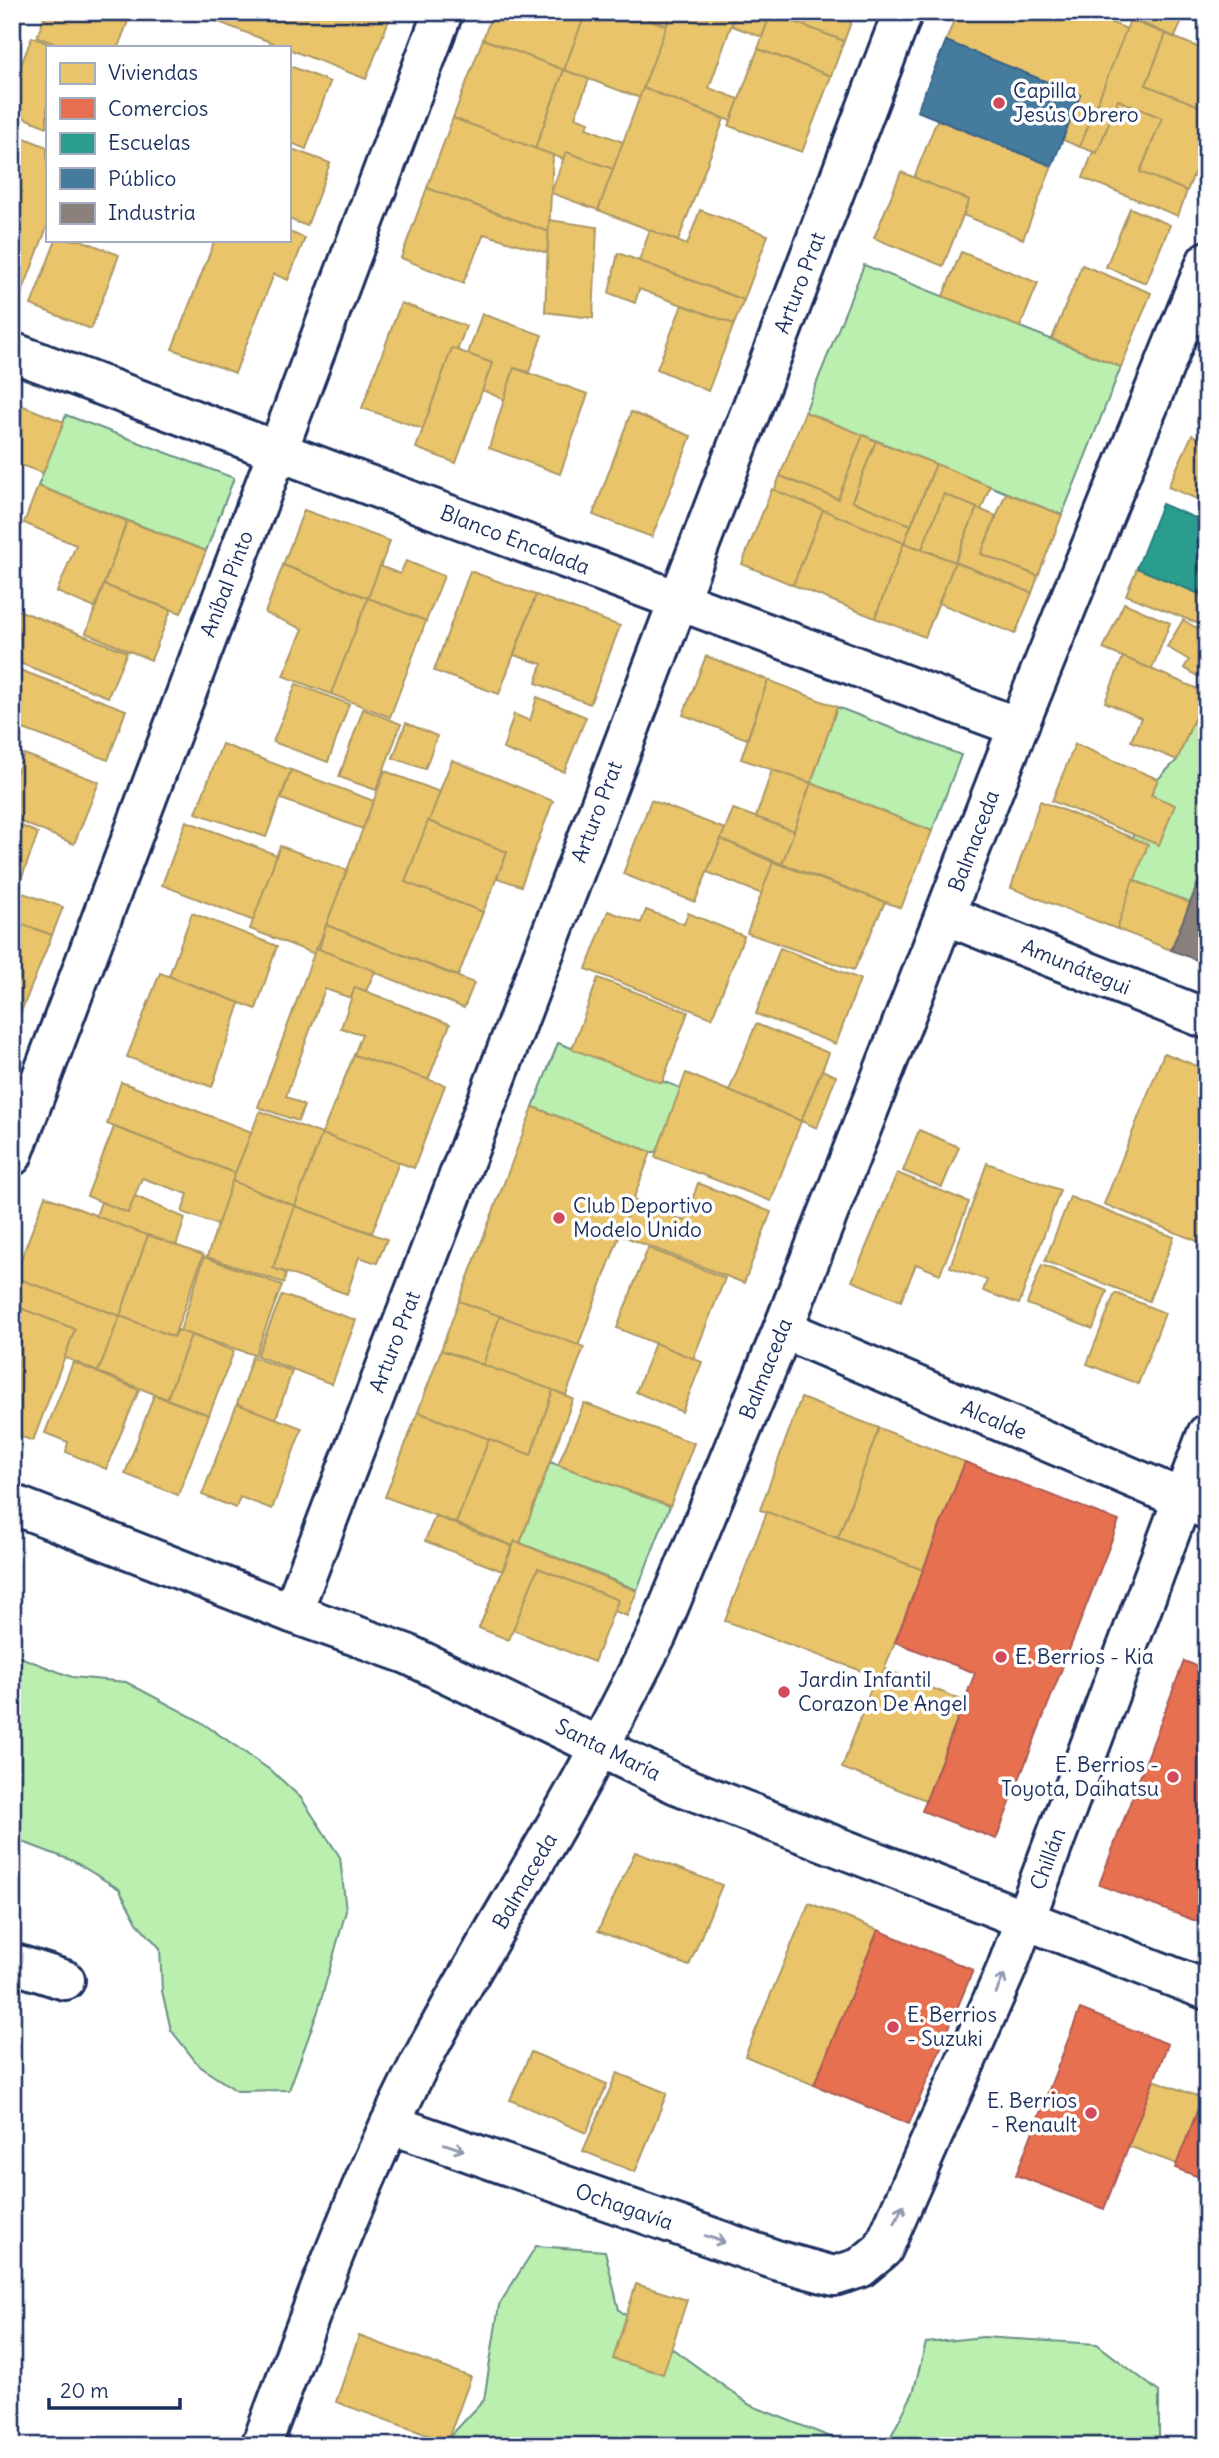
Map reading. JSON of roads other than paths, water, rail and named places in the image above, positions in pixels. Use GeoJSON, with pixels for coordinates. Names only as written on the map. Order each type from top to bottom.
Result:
{"type":"FeatureCollection","features":[{"type":"Feature","properties":{"kind":"street","name":"Aníbal Pinto"},"geometry":{"type":"LineString","coordinates":[[12,1156],[443,12]]}},
{"type":"Feature","properties":{"kind":"street","name":"Arturo Prat"},"geometry":{"type":"LineString","coordinates":[[292,1612],[903,12]]}},
{"type":"Feature","properties":{"kind":"street","name":"Balmaceda"},"geometry":{"type":"LineString","coordinates":[[261,2446],[324,2277],[390,2124],[442,2024],[561,1821],[657,1635],[783,1329],[1018,727],[1207,261]]}},
{"type":"Feature","properties":{"kind":"street","name":"Blanco Encalada"},"geometry":{"type":"LineString","coordinates":[[12,352],[1018,727]]}},
{"type":"Feature","properties":{"kind":"street","name":"Amunátegui"},"geometry":{"type":"LineString","coordinates":[[945,915],[1207,1019]]}},
{"type":"Feature","properties":{"kind":"street","name":"Alcalde"},"geometry":{"type":"LineString","coordinates":[[783,1329],[1194,1505]]}},
{"type":"Feature","properties":{"kind":"street","name":"Chillán"},"geometry":{"type":"LineString","coordinates":[[860,2268],[883,2249],[1006,1970],[1194,1505],[1207,1434]]}},
{"type":"Feature","properties":{"kind":"street","name":"Santa María"},"geometry":{"type":"LineString","coordinates":[[12,1504],[407,1654],[676,1784],[1207,1990]]}},
{"type":"Feature","properties":{"kind":"street"},"geometry":{"type":"LineString","coordinates":[[12,1963],[65,1980]]}},
{"type":"Feature","properties":{"kind":"street","name":"Ochagavía"},"geometry":{"type":"LineString","coordinates":[[390,2124],[779,2261],[834,2276],[860,2268]]}},
{"type":"Feature","properties":{"kind":"place","name":"Capilla Jesús Obrero"},"geometry":{"type":"Point","coordinates":[999,103]}},
{"type":"Feature","properties":{"kind":"place","name":"Club Deportivo Modelo Unido"},"geometry":{"type":"Point","coordinates":[559,1218]}},
{"type":"Feature","properties":{"kind":"place","name":"E. Berrios - Kia"},"geometry":{"type":"Point","coordinates":[1001,1657]}},
{"type":"Feature","properties":{"kind":"place","name":"Jardin Infantil Corazon De Angel"},"geometry":{"type":"Point","coordinates":[784,1692]}},
{"type":"Feature","properties":{"kind":"place","name":"E. Berrios - Toyota, Daihatsu"},"geometry":{"type":"Point","coordinates":[1173,1777]}},
{"type":"Feature","properties":{"kind":"place","name":"E. Berrios - Suzuki"},"geometry":{"type":"Point","coordinates":[893,2027]}},
{"type":"Feature","properties":{"kind":"place","name":"E. Berrios - Renault"},"geometry":{"type":"Point","coordinates":[1091,2113]}}]}
